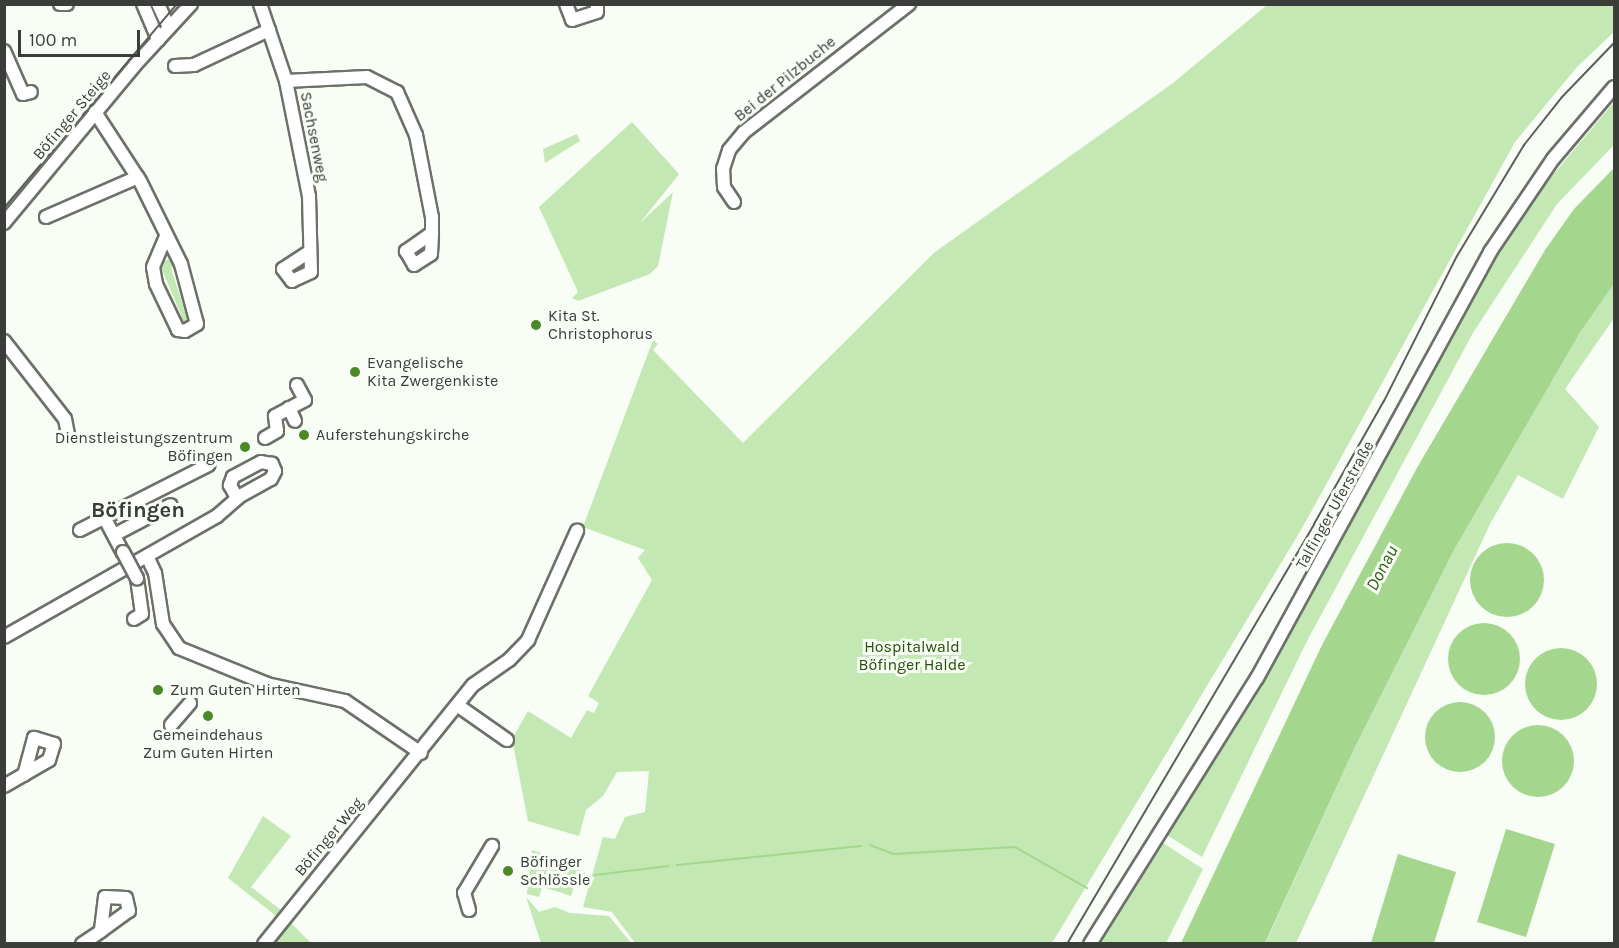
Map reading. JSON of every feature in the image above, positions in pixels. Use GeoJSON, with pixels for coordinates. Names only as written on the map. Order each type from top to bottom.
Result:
{"type":"FeatureCollection","features":[{"type":"Feature","properties":{"kind":"street"},"geometry":{"type":"LineString","coordinates":[[60,4],[67,4]]}},
{"type":"Feature","properties":{"kind":"street"},"geometry":{"type":"LineString","coordinates":[[143,4],[158,40]]}},
{"type":"Feature","properties":{"kind":"street"},"geometry":{"type":"LineString","coordinates":[[158,4],[169,28]]}},
{"type":"Feature","properties":{"kind":"street","name":"Böfinger Steige"},"geometry":{"type":"LineString","coordinates":[[4,223],[95,112],[191,4]]}},
{"type":"Feature","properties":{"kind":"street","name":"Sachsenweg"},"geometry":{"type":"LineString","coordinates":[[260,4],[286,81],[309,196],[309,252]]}},
{"type":"Feature","properties":{"kind":"street"},"geometry":{"type":"LineString","coordinates":[[566,4],[572,20],[597,12],[597,4]]}},
{"type":"Feature","properties":{"kind":"street","name":"Bei der Pilzbuche"},"geometry":{"type":"LineString","coordinates":[[734,201],[724,186],[723,169],[729,150],[744,132],[909,4]]}},
{"type":"Feature","properties":{"kind":"street"},"geometry":{"type":"LineString","coordinates":[[175,66],[194,65],[269,30]]}},
{"type":"Feature","properties":{"kind":"street"},"geometry":{"type":"LineString","coordinates":[[4,51],[23,94],[31,92]]}},
{"type":"Feature","properties":{"kind":"street"},"geometry":{"type":"LineString","coordinates":[[286,81],[367,77],[398,92],[406,105],[418,145],[432,233]]}},
{"type":"Feature","properties":{"kind":"street","name":"Talfinger Uferstraße"},"geometry":{"type":"LineString","coordinates":[[1090,944],[1257,678],[1497,242],[1553,159],[1614,87]]}},
{"type":"Feature","properties":{"kind":"street"},"geometry":{"type":"LineString","coordinates":[[95,112],[138,177],[177,256],[198,324],[185,331],[178,330],[161,296],[153,267],[166,237]]}},
{"type":"Feature","properties":{"kind":"street"},"geometry":{"type":"LineString","coordinates":[[46,217],[138,177]]}},
{"type":"Feature","properties":{"kind":"street"},"geometry":{"type":"LineString","coordinates":[[157,259],[177,256]]}},
{"type":"Feature","properties":{"kind":"street"},"geometry":{"type":"LineString","coordinates":[[4,341],[65,419],[68,435]]}},
{"type":"Feature","properties":{"kind":"street"},"geometry":{"type":"LineString","coordinates":[[265,438],[277,431],[272,412],[289,408],[305,400],[297,385]]}},
{"type":"Feature","properties":{"kind":"street"},"geometry":{"type":"LineString","coordinates":[[289,408],[295,421]]}},
{"type":"Feature","properties":{"kind":"street"},"geometry":{"type":"LineString","coordinates":[[80,530],[208,465]]}},
{"type":"Feature","properties":{"kind":"street"},"geometry":{"type":"LineString","coordinates":[[114,535],[176,508],[162,488]]}},
{"type":"Feature","properties":{"kind":"street"},"geometry":{"type":"LineString","coordinates":[[4,637],[217,516],[237,498]]}},
{"type":"Feature","properties":{"kind":"street"},"geometry":{"type":"LineString","coordinates":[[105,517],[137,578],[142,614],[134,619]]}},
{"type":"Feature","properties":{"kind":"street","name":"Böfinger Weg"},"geometry":{"type":"LineString","coordinates":[[264,944],[421,753],[473,685],[509,660],[528,640],[577,531]]}},
{"type":"Feature","properties":{"kind":"street"},"geometry":{"type":"LineString","coordinates":[[147,556],[155,573],[165,628],[182,650],[267,684],[349,703],[421,753]]}},
{"type":"Feature","properties":{"kind":"street"},"geometry":{"type":"LineString","coordinates":[[171,725],[190,703]]}},
{"type":"Feature","properties":{"kind":"street"},"geometry":{"type":"LineString","coordinates":[[457,705],[507,740]]}},
{"type":"Feature","properties":{"kind":"street"},"geometry":{"type":"LineString","coordinates":[[4,786],[24,775]]}},
{"type":"Feature","properties":{"kind":"street"},"geometry":{"type":"LineString","coordinates":[[469,910],[464,893],[492,846]]}},
{"type":"Feature","properties":{"kind":"street"},"geometry":{"type":"LineString","coordinates":[[82,944],[101,931]]}},
{"type":"Feature","properties":{"kind":"green space","name":"Hospitalwald Böfinger Halde"},"geometry":{"type":"Polygon","coordinates":[[[1267,5],[1614,5],[1614,32],[1577,67],[1515,142],[1301,530],[1052,943],[635,943],[612,912],[583,907],[603,837],[615,839],[625,817],[645,812],[649,771],[617,772],[603,796],[586,810],[579,836],[528,821],[512,739],[528,711],[571,738],[587,710],[594,713],[599,703],[588,696],[652,580],[638,558],[645,550],[583,527],[653,340],[658,344],[653,350],[743,443],[935,252],[1173,83],[1267,5]]]}},
{"type":"Feature","properties":{"kind":"green space"},"geometry":{"type":"Polygon","coordinates":[[[1614,102],[1614,145],[1557,204],[1473,333],[1306,643],[1202,857],[1165,834],[1526,207],[1614,102]]]}},
{"type":"Feature","properties":{"kind":"green space"},"geometry":{"type":"Polygon","coordinates":[[[632,122],[679,174],[640,223],[673,192],[658,266],[650,274],[578,301],[572,298],[578,292],[539,207],[632,122]]]}},
{"type":"Feature","properties":{"kind":"green space"},"geometry":{"type":"Polygon","coordinates":[[[577,134],[580,141],[545,163],[543,149],[577,134]]]}},
{"type":"Feature","properties":{"kind":"green space"},"geometry":{"type":"Polygon","coordinates":[[[168,259],[177,265],[171,268],[185,312],[192,311],[186,323],[175,318],[181,315],[163,272],[158,274],[157,267],[168,259]]]}},
{"type":"Feature","properties":{"kind":"green space"},"geometry":{"type":"Polygon","coordinates":[[[1614,284],[1614,318],[1565,389],[1599,427],[1563,499],[1518,475],[1490,524],[1296,943],[1265,944],[1354,749],[1454,550],[1581,331],[1614,284]]]}},
{"type":"Feature","properties":{"kind":"green space"},"geometry":{"type":"Polygon","coordinates":[[[263,816],[291,836],[251,887],[281,910],[276,916],[228,878],[263,816]]]}},
{"type":"Feature","properties":{"kind":"green space"},"geometry":{"type":"Polygon","coordinates":[[[1163,843],[1203,869],[1166,943],[1100,943],[1163,843]]]}},
{"type":"Feature","properties":{"kind":"green space"},"geometry":{"type":"Polygon","coordinates":[[[532,850],[554,858],[553,863],[585,872],[583,881],[576,879],[571,896],[543,887],[548,871],[564,875],[548,869],[539,897],[527,894],[532,850]]]}},
{"type":"Feature","properties":{"kind":"green space"},"geometry":{"type":"Polygon","coordinates":[[[526,897],[539,912],[555,907],[570,913],[609,916],[631,943],[541,943],[526,897]]]}},
{"type":"Feature","properties":{"kind":"green space"},"geometry":{"type":"Polygon","coordinates":[[[287,919],[311,943],[270,944],[287,919]]]}},
{"type":"Feature","properties":{"kind":"water","name":"Donau"},"geometry":{"type":"Polygon","coordinates":[[[1614,168],[1614,284],[1581,331],[1454,550],[1354,749],[1265,943],[1181,943],[1322,645],[1418,466],[1545,250],[1574,209],[1614,168]]]}},
{"type":"Feature","properties":{"kind":"water"},"geometry":{"type":"Polygon","coordinates":[[[1507,543],[1521,546],[1533,554],[1541,566],[1544,580],[1541,594],[1533,606],[1521,614],[1507,617],[1493,614],[1481,606],[1473,594],[1470,580],[1473,566],[1481,554],[1493,546],[1507,543]]]}},
{"type":"Feature","properties":{"kind":"water"},"geometry":{"type":"Polygon","coordinates":[[[1484,623],[1504,629],[1514,639],[1520,659],[1514,679],[1504,689],[1484,695],[1464,689],[1454,679],[1448,659],[1454,639],[1464,629],[1484,623]]]}},
{"type":"Feature","properties":{"kind":"water"},"geometry":{"type":"Polygon","coordinates":[[[1561,648],[1581,654],[1591,664],[1597,684],[1591,704],[1581,714],[1561,720],[1541,714],[1531,704],[1525,684],[1531,664],[1541,654],[1561,648]]]}},
{"type":"Feature","properties":{"kind":"water"},"geometry":{"type":"Polygon","coordinates":[[[1453,702],[1467,702],[1480,707],[1490,717],[1495,737],[1490,757],[1480,767],[1467,772],[1453,772],[1440,767],[1430,757],[1425,744],[1425,730],[1430,717],[1440,707],[1453,702]]]}},
{"type":"Feature","properties":{"kind":"water"},"geometry":{"type":"Polygon","coordinates":[[[1538,725],[1558,731],[1568,741],[1574,761],[1568,781],[1558,791],[1538,797],[1518,791],[1508,781],[1502,761],[1508,741],[1518,731],[1538,725]]]}},
{"type":"Feature","properties":{"kind":"water"},"geometry":{"type":"Polygon","coordinates":[[[1506,829],[1555,844],[1526,937],[1477,922],[1506,829]]]}},
{"type":"Feature","properties":{"kind":"water"},"geometry":{"type":"Polygon","coordinates":[[[1398,854],[1456,872],[1434,943],[1371,943],[1398,854]]]}},
{"type":"Feature","properties":{"kind":"waterway"},"geometry":{"type":"LineString","coordinates":[[870,845],[893,854],[1015,847],[1087,888]]}},
{"type":"Feature","properties":{"kind":"waterway"},"geometry":{"type":"LineString","coordinates":[[677,865],[861,846]]}},
{"type":"Feature","properties":{"kind":"waterway"},"geometry":{"type":"LineString","coordinates":[[595,875],[668,866]]}},
{"type":"Feature","properties":{"kind":"tram line"},"geometry":{"type":"LineString","coordinates":[[4,208],[177,4]]}},
{"type":"Feature","properties":{"kind":"railway"},"geometry":{"type":"LineString","coordinates":[[1067,944],[1314,524],[1384,401],[1457,256],[1524,145],[1562,97],[1614,43]]}},
{"type":"Feature","properties":{"kind":"place","name":"Kita St. Christophorus"},"geometry":{"type":"Point","coordinates":[536,325]}},
{"type":"Feature","properties":{"kind":"place","name":"Evangelische Kita Zwergenkiste"},"geometry":{"type":"Point","coordinates":[355,372]}},
{"type":"Feature","properties":{"kind":"place","name":"Auferstehungskirche"},"geometry":{"type":"Point","coordinates":[304,435]}},
{"type":"Feature","properties":{"kind":"place","name":"Dienstleistungszentrum Böfingen"},"geometry":{"type":"Point","coordinates":[245,447]}},
{"type":"Feature","properties":{"kind":"place","name":"Zum Guten Hirten"},"geometry":{"type":"Point","coordinates":[158,690]}},
{"type":"Feature","properties":{"kind":"place","name":"Gemeindehaus Zum Guten Hirten"},"geometry":{"type":"Point","coordinates":[208,716]}},
{"type":"Feature","properties":{"kind":"place","name":"Böfinger Schlössle"},"geometry":{"type":"Point","coordinates":[508,871]}},
{"type":"Feature","properties":{"kind":"district","name":"Böfingen"},"geometry":{"type":"Point","coordinates":[138,511]}}]}
